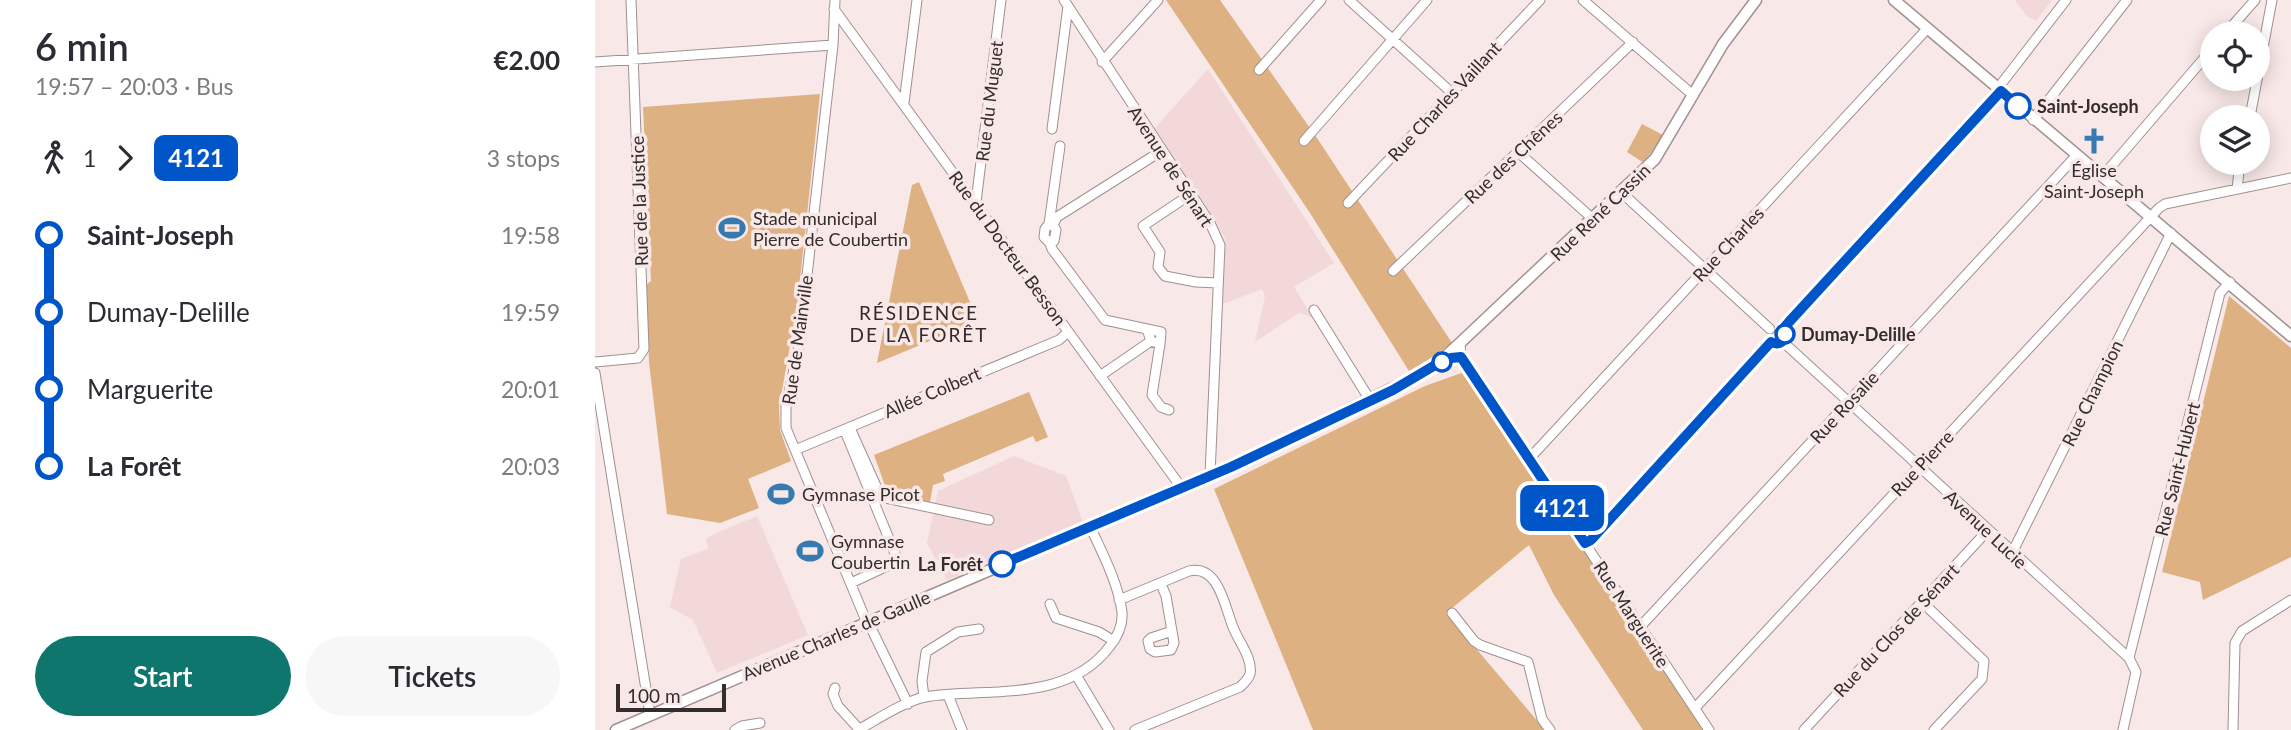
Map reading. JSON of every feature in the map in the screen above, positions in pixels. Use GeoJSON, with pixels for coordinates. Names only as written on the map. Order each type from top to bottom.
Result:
{"type":"FeatureCollection","features":[{"type":"Feature","properties":{"kind":"main road","name":"Rue René Cassin"},"geometry":{"type":"LineString","coordinates":[[1437,364],[1655,159],[1724,44],[1756,0]]}},
{"type":"Feature","properties":{"kind":"main road"},"geometry":{"type":"LineString","coordinates":[[1894,0],[2291,336]]}},
{"type":"Feature","properties":{"kind":"main road","name":"Avenue Charles de Gaulle"},"geometry":{"type":"LineString","coordinates":[[616,730],[639,725],[650,713],[870,628],[1090,526],[1210,475],[1370,400],[1437,364]]}},
{"type":"Feature","properties":{"kind":"street","name":"Rue de la Justice"},"geometry":{"type":"LineString","coordinates":[[595,362],[638,358],[644,349],[631,0]]}},
{"type":"Feature","properties":{"kind":"street"},"geometry":{"type":"LineString","coordinates":[[904,103],[916,0]]}},
{"type":"Feature","properties":{"kind":"street","name":"Rue du Muguet"},"geometry":{"type":"LineString","coordinates":[[976,202],[1001,0]]}},
{"type":"Feature","properties":{"kind":"street"},"geometry":{"type":"LineString","coordinates":[[1102,62],[1159,0]]}},
{"type":"Feature","properties":{"kind":"street"},"geometry":{"type":"LineString","coordinates":[[1259,70],[1321,0]]}},
{"type":"Feature","properties":{"kind":"street"},"geometry":{"type":"LineString","coordinates":[[1349,0],[1451,92]]}},
{"type":"Feature","properties":{"kind":"street"},"geometry":{"type":"LineString","coordinates":[[1304,141],[1427,0]]}},
{"type":"Feature","properties":{"kind":"street","name":"Rue Charles Vaillant"},"geometry":{"type":"LineString","coordinates":[[1348,203],[1541,0]]}},
{"type":"Feature","properties":{"kind":"street"},"geometry":{"type":"LineString","coordinates":[[1583,0],[1693,95]]}},
{"type":"Feature","properties":{"kind":"street"},"geometry":{"type":"LineString","coordinates":[[1783,329],[1999,89],[2066,0]]}},
{"type":"Feature","properties":{"kind":"street"},"geometry":{"type":"LineString","coordinates":[[2033,120],[2127,0]]}},
{"type":"Feature","properties":{"kind":"street"},"geometry":{"type":"LineString","coordinates":[[2237,21],[2255,0]]}},
{"type":"Feature","properties":{"kind":"street"},"geometry":{"type":"LineString","coordinates":[[2252,105],[2272,0]]}},
{"type":"Feature","properties":{"kind":"street"},"geometry":{"type":"LineString","coordinates":[[1052,129],[1066,3]]}},
{"type":"Feature","properties":{"kind":"street","name":"Avenue de Sénart"},"geometry":{"type":"LineString","coordinates":[[1066,3],[1102,62],[1210,223],[1220,245],[1210,475]]}},
{"type":"Feature","properties":{"kind":"street","name":"Rue du Docteur Besson"},"geometry":{"type":"LineString","coordinates":[[835,4],[1181,488]]}},
{"type":"Feature","properties":{"kind":"street","name":"Rue de Mainville"},"geometry":{"type":"LineString","coordinates":[[835,4],[833,45],[799,346],[786,407],[786,428],[870,628],[908,704]]}},
{"type":"Feature","properties":{"kind":"street","name":"Rue Charles"},"geometry":{"type":"LineString","coordinates":[[1529,459],[1927,29]]}},
{"type":"Feature","properties":{"kind":"street","name":"Rue des Chênes"},"geometry":{"type":"LineString","coordinates":[[1393,271],[1633,42]]}},
{"type":"Feature","properties":{"kind":"street"},"geometry":{"type":"LineString","coordinates":[[595,62],[833,45]]}},
{"type":"Feature","properties":{"kind":"street"},"geometry":{"type":"LineString","coordinates":[[2102,177],[2200,63]]}},
{"type":"Feature","properties":{"kind":"street"},"geometry":{"type":"LineString","coordinates":[[1051,224],[1057,217],[1155,155],[1158,145]]}},
{"type":"Feature","properties":{"kind":"street"},"geometry":{"type":"LineString","coordinates":[[1060,146],[1051,224],[1055,235],[1050,243],[1052,250],[1105,320],[1161,332],[1155,342],[1100,376]]}},
{"type":"Feature","properties":{"kind":"street"},"geometry":{"type":"LineString","coordinates":[[1517,151],[1593,219]]}},
{"type":"Feature","properties":{"kind":"street","name":"Rue Rosalie"},"geometry":{"type":"LineString","coordinates":[[1640,627],[2076,156]]}},
{"type":"Feature","properties":{"kind":"street"},"geometry":{"type":"LineString","coordinates":[[2237,189],[2239,175]]}},
{"type":"Feature","properties":{"kind":"street","name":"Rue Pierre"},"geometry":{"type":"LineString","coordinates":[[1695,708],[2150,217],[2165,204],[2291,178]]}},
{"type":"Feature","properties":{"kind":"street"},"geometry":{"type":"LineString","coordinates":[[1621,192],[1770,329]]}},
{"type":"Feature","properties":{"kind":"street"},"geometry":{"type":"LineString","coordinates":[[1191,194],[1143,226],[1160,252],[1158,267],[1164,276],[1218,283]]}},
{"type":"Feature","properties":{"kind":"street","name":"Rue Champion"},"geometry":{"type":"LineString","coordinates":[[2012,553],[2171,233]]}},
{"type":"Feature","properties":{"kind":"street","name":"Rue Saint-Hubert"},"geometry":{"type":"LineString","coordinates":[[2123,730],[2136,672],[2129,658],[2220,293],[2230,282]]}},
{"type":"Feature","properties":{"kind":"street"},"geometry":{"type":"LineString","coordinates":[[1314,310],[1370,400]]}},
{"type":"Feature","properties":{"kind":"street"},"geometry":{"type":"LineString","coordinates":[[1777,326],[1783,329],[1785,337],[1782,341],[1778,344],[1771,342],[1768,335],[1770,329],[1777,326]]}},
{"type":"Feature","properties":{"kind":"street","name":"Allée Colbert"},"geometry":{"type":"LineString","coordinates":[[795,450],[1059,340],[1068,332]]}},
{"type":"Feature","properties":{"kind":"street","name":"Avenue Lucie"},"geometry":{"type":"LineString","coordinates":[[1782,341],[2129,658]]}},
{"type":"Feature","properties":{"kind":"street"},"geometry":{"type":"LineString","coordinates":[[1155,342],[1152,395],[1161,407],[1169,410]]}},
{"type":"Feature","properties":{"kind":"street"},"geometry":{"type":"LineString","coordinates":[[1585,543],[1591,540],[1771,342]]}},
{"type":"Feature","properties":{"kind":"street","name":"Rue Marguerite"},"geometry":{"type":"LineString","coordinates":[[1460,343],[1461,357],[1709,730]]}},
{"type":"Feature","properties":{"kind":"street"},"geometry":{"type":"LineString","coordinates":[[1437,364],[1461,357]]}},
{"type":"Feature","properties":{"kind":"street"},"geometry":{"type":"LineString","coordinates":[[595,373],[650,713]]}},
{"type":"Feature","properties":{"kind":"street"},"geometry":{"type":"LineString","coordinates":[[848,429],[881,497],[989,520]]}},
{"type":"Feature","properties":{"kind":"street"},"geometry":{"type":"LineString","coordinates":[[848,429],[898,561],[851,583]]}},
{"type":"Feature","properties":{"kind":"street"},"geometry":{"type":"LineString","coordinates":[[835,688],[833,694],[838,706],[859,729],[923,697],[1029,690],[1076,675],[1105,654],[1121,629],[1119,600],[1090,526]]}},
{"type":"Feature","properties":{"kind":"street","name":"Rue du Clos de Sénart"},"geometry":{"type":"LineString","coordinates":[[1804,730],[1988,530]]}},
{"type":"Feature","properties":{"kind":"street"},"geometry":{"type":"LineString","coordinates":[[1119,600],[1196,569],[1211,577],[1221,590],[1233,628],[1249,663],[1247,681],[1240,687],[1135,730]]}},
{"type":"Feature","properties":{"kind":"street"},"geometry":{"type":"LineString","coordinates":[[1161,583],[1166,596],[1171,631]]}},
{"type":"Feature","properties":{"kind":"street"},"geometry":{"type":"LineString","coordinates":[[2233,730],[2235,643],[2242,631],[2291,600]]}},
{"type":"Feature","properties":{"kind":"street"},"geometry":{"type":"LineString","coordinates":[[1922,602],[1980,655],[1984,662],[1982,679],[1934,730]]}},
{"type":"Feature","properties":{"kind":"street"},"geometry":{"type":"LineString","coordinates":[[1050,604],[1056,618],[1099,632],[1114,641]]}},
{"type":"Feature","properties":{"kind":"street"},"geometry":{"type":"LineString","coordinates":[[1452,613],[1474,641],[1528,662],[1542,719],[1550,730]]}},
{"type":"Feature","properties":{"kind":"street"},"geometry":{"type":"LineString","coordinates":[[923,697],[926,652],[958,632],[979,629]]}},
{"type":"Feature","properties":{"kind":"street"},"geometry":{"type":"LineString","coordinates":[[1076,675],[1109,730]]}},
{"type":"Feature","properties":{"kind":"street"},"geometry":{"type":"LineString","coordinates":[[948,695],[962,730]]}},
{"type":"Feature","properties":{"kind":"street"},"geometry":{"type":"LineString","coordinates":[[735,730],[760,723]]}},
{"type":"Feature","properties":{"kind":"shaded area"},"geometry":{"type":"Polygon","coordinates":[[[1166,0],[1220,0],[1317,138],[1452,343],[1409,371],[1310,213],[1166,0]]]}},
{"type":"Feature","properties":{"kind":"shaded area"},"geometry":{"type":"Polygon","coordinates":[[[2015,0],[2052,0],[2036,21],[2027,16],[2015,0]]]}},
{"type":"Feature","properties":{"kind":"shaded area"},"geometry":{"type":"Polygon","coordinates":[[[1208,69],[1334,263],[1294,287],[1313,318],[1299,313],[1255,342],[1265,296],[1262,289],[1223,304],[1225,238],[1154,129],[1208,69]]]}},
{"type":"Feature","properties":{"kind":"shaded area"},"geometry":{"type":"Polygon","coordinates":[[[820,94],[797,307],[779,407],[780,430],[791,461],[748,479],[759,508],[720,523],[667,514],[649,362],[646,285],[651,281],[643,107],[820,94]]]}},
{"type":"Feature","properties":{"kind":"shaded area"},"geometry":{"type":"Polygon","coordinates":[[[1642,124],[1663,135],[1644,163],[1627,152],[1642,124]]]}},
{"type":"Feature","properties":{"kind":"shaded area"},"geometry":{"type":"Polygon","coordinates":[[[919,182],[978,321],[877,363],[912,185],[919,182]]]}},
{"type":"Feature","properties":{"kind":"shaded area"},"geometry":{"type":"Polygon","coordinates":[[[2229,296],[2291,348],[2291,557],[2203,600],[2200,582],[2162,572],[2229,296]]]}},
{"type":"Feature","properties":{"kind":"shaded area"},"geometry":{"type":"Polygon","coordinates":[[[1467,371],[1705,730],[1643,730],[1554,595],[1529,545],[1446,613],[1545,730],[1313,730],[1214,489],[1425,386],[1467,371]]]}},
{"type":"Feature","properties":{"kind":"shaded area"},"geometry":{"type":"Polygon","coordinates":[[[1029,392],[1048,437],[1036,442],[1033,436],[943,474],[945,481],[933,485],[930,502],[888,494],[874,455],[1029,392]]]}},
{"type":"Feature","properties":{"kind":"shaded area"},"geometry":{"type":"Polygon","coordinates":[[[1014,456],[1066,476],[1083,522],[947,580],[927,543],[938,491],[1014,456]]]}},
{"type":"Feature","properties":{"kind":"shaded area"},"geometry":{"type":"Polygon","coordinates":[[[757,516],[808,635],[717,673],[693,620],[670,607],[681,559],[708,549],[706,539],[716,533],[757,516]]]}},
{"type":"Feature","properties":{"kind":"bus line","name":"4121"},"geometry":{"type":"LineString","coordinates":[[1002,564],[1231,467],[1393,390],[1437,364],[1461,357],[1585,543],[1591,540],[1771,342],[1778,344],[1782,341],[1785,337],[1783,329],[1789,322],[2001,91],[2018,106]]}},
{"type":"Feature","properties":{"kind":"place","name":"Saint-Joseph"},"geometry":{"type":"Point","coordinates":[2018,106]}},
{"type":"Feature","properties":{"kind":"place","name":"Église Saint-Joseph"},"geometry":{"type":"Point","coordinates":[2094,141]}},
{"type":"Feature","properties":{"kind":"place","name":"Stade municipal Pierre de Coubertin"},"geometry":{"type":"Point","coordinates":[732,228]}},
{"type":"Feature","properties":{"kind":"place","name":"Dumay-Delille"},"geometry":{"type":"Point","coordinates":[1785,334]}},
{"type":"Feature","properties":{"kind":"place","name":"Gymnase Picot"},"geometry":{"type":"Point","coordinates":[781,494]}},
{"type":"Feature","properties":{"kind":"place","name":"Gymnase Coubertin"},"geometry":{"type":"Point","coordinates":[810,551]}},
{"type":"Feature","properties":{"kind":"place","name":"La Forêt"},"geometry":{"type":"Point","coordinates":[1002,564]}},
{"type":"Feature","properties":{"kind":"district","name":"RÉSIDENCE DE LA FORÊT"},"geometry":{"type":"Point","coordinates":[919,323]}}]}
